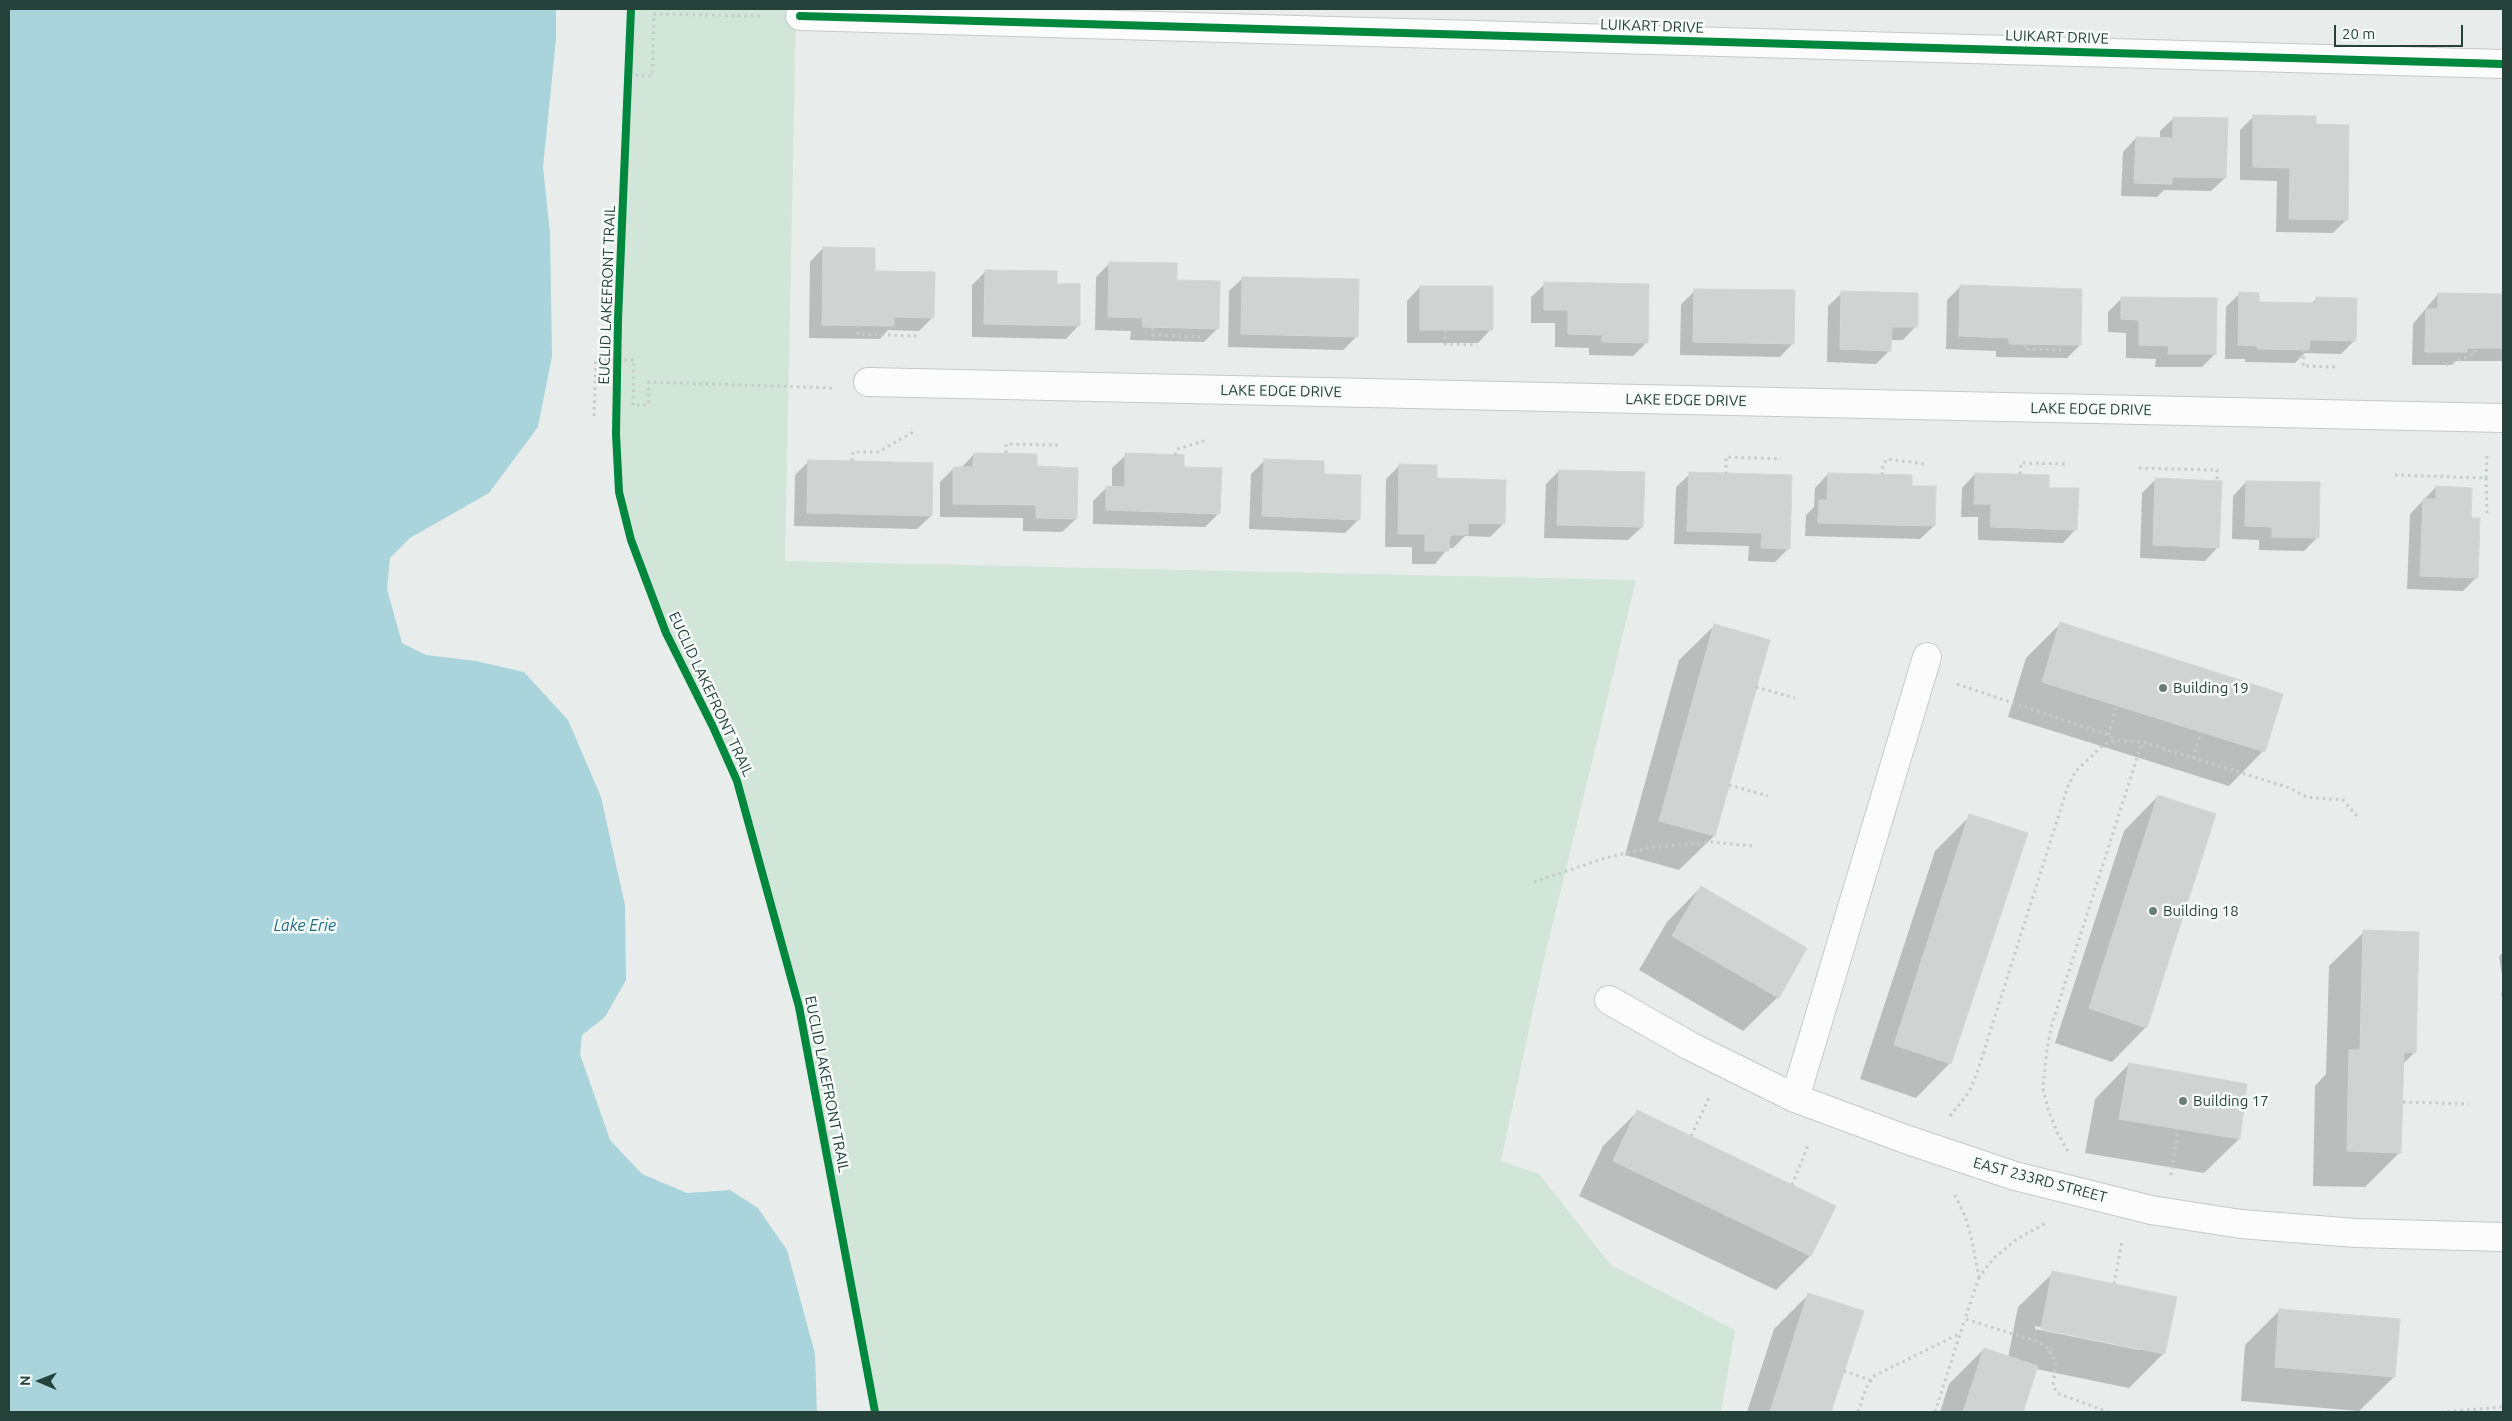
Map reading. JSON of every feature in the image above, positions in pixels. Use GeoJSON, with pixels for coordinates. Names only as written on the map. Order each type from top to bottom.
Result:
{"type":"FeatureCollection","features":[{"type":"Feature","properties":{"kind":"street","name":"LUIKART DRIVE"},"geometry":{"type":"LineString","coordinates":[[800,16],[2503,64]]}},
{"type":"Feature","properties":{"kind":"street","name":"LAKE EDGE DRIVE"},"geometry":{"type":"LineString","coordinates":[[868,382],[2496,418]]}},
{"type":"Feature","properties":{"kind":"street"},"geometry":{"type":"LineString","coordinates":[[1796,1098],[1925,665]]}},
{"type":"Feature","properties":{"kind":"street","name":"EAST 233RD STREET"},"geometry":{"type":"LineString","coordinates":[[1609,1000],[1690,1046],[1796,1098],[1905,1139],[2015,1176],[2151,1210],[2241,1224],[2356,1233],[2503,1237]]}},
{"type":"Feature","properties":{"kind":"path"},"geometry":{"type":"LineString","coordinates":[[629,66],[629,79],[652,76],[654,14],[800,16]]}},
{"type":"Feature","properties":{"kind":"path"},"geometry":{"type":"LineString","coordinates":[[858,325],[858,334],[918,336]]}},
{"type":"Feature","properties":{"kind":"path"},"geometry":{"type":"LineString","coordinates":[[1153,328],[1153,335],[1200,336]]}},
{"type":"Feature","properties":{"kind":"path"},"geometry":{"type":"LineString","coordinates":[[1445,330],[1445,344],[1476,345]]}},
{"type":"Feature","properties":{"kind":"path"},"geometry":{"type":"LineString","coordinates":[[2026,344],[2025,349],[2065,350]]}},
{"type":"Feature","properties":{"kind":"path"},"geometry":{"type":"LineString","coordinates":[[2446,365],[2475,354],[2476,348]]}},
{"type":"Feature","properties":{"kind":"path"},"geometry":{"type":"LineString","coordinates":[[2304,350],[2304,366],[2338,367]]}},
{"type":"Feature","properties":{"kind":"path"},"geometry":{"type":"LineString","coordinates":[[594,416],[596,360],[618,356],[634,360],[633,405],[648,405],[649,382],[858,389],[868,382]]}},
{"type":"Feature","properties":{"kind":"path"},"geometry":{"type":"LineString","coordinates":[[2487,515],[2486,478],[2496,418]]}},
{"type":"Feature","properties":{"kind":"path"},"geometry":{"type":"LineString","coordinates":[[852,461],[853,452],[878,452],[915,431]]}},
{"type":"Feature","properties":{"kind":"path"},"geometry":{"type":"LineString","coordinates":[[1175,455],[1177,449],[1204,441]]}},
{"type":"Feature","properties":{"kind":"path"},"geometry":{"type":"LineString","coordinates":[[1006,453],[1006,444],[1062,445]]}},
{"type":"Feature","properties":{"kind":"path"},"geometry":{"type":"LineString","coordinates":[[1726,474],[1726,457],[1781,459]]}},
{"type":"Feature","properties":{"kind":"path"},"geometry":{"type":"LineString","coordinates":[[1882,475],[1883,465],[1888,459],[1926,464]]}},
{"type":"Feature","properties":{"kind":"path"},"geometry":{"type":"LineString","coordinates":[[2020,474],[2021,463],[2068,464]]}},
{"type":"Feature","properties":{"kind":"path"},"geometry":{"type":"LineString","coordinates":[[2138,468],[2217,470],[2217,481]]}},
{"type":"Feature","properties":{"kind":"path"},"geometry":{"type":"LineString","coordinates":[[2395,475],[2486,478]]}},
{"type":"Feature","properties":{"kind":"path"},"geometry":{"type":"LineString","coordinates":[[1925,665],[2108,735],[2116,740]]}},
{"type":"Feature","properties":{"kind":"path"},"geometry":{"type":"LineString","coordinates":[[1756,687],[1795,698]]}},
{"type":"Feature","properties":{"kind":"path"},"geometry":{"type":"LineString","coordinates":[[2108,735],[2117,705]]}},
{"type":"Feature","properties":{"kind":"path"},"geometry":{"type":"LineString","coordinates":[[2193,758],[2201,732]]}},
{"type":"Feature","properties":{"kind":"path"},"geometry":{"type":"LineString","coordinates":[[1948,1118],[1970,1092],[1977,1073],[2068,786],[2075,772],[2103,745],[2116,740],[2142,742],[2290,788],[2306,797],[2343,800],[2357,816]]}},
{"type":"Feature","properties":{"kind":"path"},"geometry":{"type":"LineString","coordinates":[[2070,1155],[2057,1132],[2045,1095],[2044,1069],[2047,1048],[2052,1024],[2142,742]]}},
{"type":"Feature","properties":{"kind":"path"},"geometry":{"type":"LineString","coordinates":[[1729,785],[1768,796]]}},
{"type":"Feature","properties":{"kind":"path"},"geometry":{"type":"LineString","coordinates":[[1534,882],[1605,858],[1648,848],[1710,842],[1754,846]]}},
{"type":"Feature","properties":{"kind":"path"},"geometry":{"type":"LineString","coordinates":[[1691,1136],[1714,1089]]}},
{"type":"Feature","properties":{"kind":"path"},"geometry":{"type":"LineString","coordinates":[[2403,1102],[2469,1104]]}},
{"type":"Feature","properties":{"kind":"path"},"geometry":{"type":"LineString","coordinates":[[2170,1183],[2178,1129]]}},
{"type":"Feature","properties":{"kind":"path"},"geometry":{"type":"LineString","coordinates":[[1792,1185],[1812,1136]]}},
{"type":"Feature","properties":{"kind":"path"},"geometry":{"type":"LineString","coordinates":[[1953,1193],[1965,1216],[1979,1277]]}},
{"type":"Feature","properties":{"kind":"path"},"geometry":{"type":"LineString","coordinates":[[1935,1412],[1979,1277],[1994,1258],[2017,1239],[2049,1222]]}},
{"type":"Feature","properties":{"kind":"path"},"geometry":{"type":"LineString","coordinates":[[2114,1284],[2124,1232]]}},
{"type":"Feature","properties":{"kind":"path"},"geometry":{"type":"LineString","coordinates":[[1966,1319],[2039,1342],[2049,1349],[2056,1363],[2053,1385],[2057,1393],[2108,1412]]}},
{"type":"Feature","properties":{"kind":"path"},"geometry":{"type":"LineString","coordinates":[[1858,1412],[1870,1380],[1961,1333]]}},
{"type":"Feature","properties":{"kind":"path"},"geometry":{"type":"LineString","coordinates":[[1844,1371],[1870,1380]]}},
{"type":"Feature","properties":{"kind":"path"},"geometry":{"type":"LineString","coordinates":[[2441,1412],[2503,1407]]}},
{"type":"Feature","properties":{"kind":"green space"},"geometry":{"type":"Polygon","coordinates":[[[631,9],[796,9],[785,561],[1636,580],[1542,968],[1501,1161],[1539,1174],[1611,1265],[1735,1330],[1721,1412],[875,1412],[799,1007],[737,781],[713,726],[666,633],[631,540],[619,492],[616,434],[618,319],[631,9]]]}},
{"type":"Feature","properties":{"kind":"water","name":"Lake Erie"},"geometry":{"type":"Polygon","coordinates":[[[9,9],[556,9],[556,39],[543,167],[550,233],[552,356],[538,427],[489,493],[410,538],[390,558],[387,589],[402,643],[426,655],[476,661],[524,672],[568,720],[601,797],[625,905],[626,980],[605,1017],[582,1035],[580,1054],[610,1140],[642,1174],[687,1193],[730,1190],[758,1208],[787,1250],[815,1354],[817,1412],[9,1412],[9,9]]]}},
{"type":"Feature","properties":{"kind":"building"},"geometry":{"type":"Polygon","coordinates":[[[2253,115],[2316,116],[2316,124],[2349,125],[2348,220],[2289,219],[2290,168],[2253,167],[2253,115]]]}},
{"type":"Feature","properties":{"kind":"building"},"geometry":{"type":"Polygon","coordinates":[[[2173,117],[2228,118],[2226,178],[2172,177],[2172,184],[2134,183],[2136,137],[2173,138],[2173,117]]]}},
{"type":"Feature","properties":{"kind":"building"},"geometry":{"type":"Polygon","coordinates":[[[823,247],[875,248],[875,271],[935,272],[934,318],[894,317],[894,326],[822,325],[823,247]]]}},
{"type":"Feature","properties":{"kind":"building"},"geometry":{"type":"Polygon","coordinates":[[[1109,262],[1177,263],[1177,280],[1220,281],[1219,329],[1143,327],[1143,318],[1108,317],[1109,262]]]}},
{"type":"Feature","properties":{"kind":"building"},"geometry":{"type":"Polygon","coordinates":[[[985,270],[1057,271],[1057,284],[1080,284],[1080,326],[984,324],[985,270]]]}},
{"type":"Feature","properties":{"kind":"building"},"geometry":{"type":"Polygon","coordinates":[[[1242,277],[1359,279],[1358,337],[1241,334],[1242,277]]]}},
{"type":"Feature","properties":{"kind":"building"},"geometry":{"type":"Polygon","coordinates":[[[1544,282],[1649,284],[1648,343],[1602,342],[1602,335],[1568,334],[1568,310],[1544,310],[1544,282]]]}},
{"type":"Feature","properties":{"kind":"building"},"geometry":{"type":"Polygon","coordinates":[[[1960,285],[2082,289],[2081,345],[2009,344],[2009,338],[1959,336],[1960,285]]]}},
{"type":"Feature","properties":{"kind":"building"},"geometry":{"type":"Polygon","coordinates":[[[1420,286],[1493,286],[1493,330],[1420,330],[1420,286]]]}},
{"type":"Feature","properties":{"kind":"building"},"geometry":{"type":"Polygon","coordinates":[[[1694,289],[1795,290],[1794,344],[1693,342],[1694,289]]]}},
{"type":"Feature","properties":{"kind":"building"},"geometry":{"type":"Polygon","coordinates":[[[1841,291],[1918,293],[1918,327],[1892,327],[1891,351],[1840,349],[1841,291]]]}},
{"type":"Feature","properties":{"kind":"building"},"geometry":{"type":"Polygon","coordinates":[[[2239,292],[2259,293],[2259,302],[2316,303],[2316,297],[2357,298],[2356,341],[2310,340],[2309,350],[2258,349],[2258,346],[2238,345],[2239,292]]]}},
{"type":"Feature","properties":{"kind":"building"},"geometry":{"type":"Polygon","coordinates":[[[2438,293],[2503,294],[2503,348],[2467,348],[2467,352],[2425,352],[2426,309],[2438,309],[2438,293]]]}},
{"type":"Feature","properties":{"kind":"building"},"geometry":{"type":"Polygon","coordinates":[[[2121,297],[2217,298],[2216,354],[2168,354],[2169,346],[2139,345],[2139,320],[2121,319],[2121,297]]]}},
{"type":"Feature","properties":{"kind":"building"},"geometry":{"type":"Polygon","coordinates":[[[974,453],[1037,454],[1037,466],[1078,468],[1077,519],[1036,518],[1036,505],[953,504],[953,467],[973,467],[974,453]]]}},
{"type":"Feature","properties":{"kind":"building"},"geometry":{"type":"Polygon","coordinates":[[[1125,453],[1184,455],[1184,467],[1222,468],[1220,514],[1106,510],[1106,486],[1125,487],[1125,453]]]}},
{"type":"Feature","properties":{"kind":"building"},"geometry":{"type":"Polygon","coordinates":[[[1264,459],[1324,461],[1324,474],[1361,475],[1360,520],[1262,516],[1264,459]]]}},
{"type":"Feature","properties":{"kind":"building"},"geometry":{"type":"Polygon","coordinates":[[[808,460],[933,463],[932,516],[807,513],[808,460]]]}},
{"type":"Feature","properties":{"kind":"building"},"geometry":{"type":"Polygon","coordinates":[[[1399,464],[1437,465],[1437,478],[1506,480],[1505,524],[1468,523],[1468,535],[1450,535],[1449,551],[1425,551],[1425,534],[1398,534],[1399,464]]]}},
{"type":"Feature","properties":{"kind":"building"},"geometry":{"type":"Polygon","coordinates":[[[1559,470],[1645,472],[1643,527],[1557,525],[1559,470]]]}},
{"type":"Feature","properties":{"kind":"building"},"geometry":{"type":"Polygon","coordinates":[[[1689,472],[1792,475],[1790,549],[1761,548],[1762,533],[1687,531],[1689,472]]]}},
{"type":"Feature","properties":{"kind":"building"},"geometry":{"type":"Polygon","coordinates":[[[1828,473],[1912,475],[1912,486],[1936,486],[1935,526],[1818,523],[1819,500],[1827,500],[1828,473]]]}},
{"type":"Feature","properties":{"kind":"building"},"geometry":{"type":"Polygon","coordinates":[[[1975,473],[2049,475],[2049,488],[2079,488],[2077,530],[1991,527],[1991,504],[1974,504],[1975,473]]]}},
{"type":"Feature","properties":{"kind":"building"},"geometry":{"type":"Polygon","coordinates":[[[2155,478],[2222,481],[2219,548],[2153,545],[2155,478]]]}},
{"type":"Feature","properties":{"kind":"building"},"geometry":{"type":"Polygon","coordinates":[[[2246,481],[2320,482],[2319,538],[2272,537],[2272,527],[2245,526],[2246,481]]]}},
{"type":"Feature","properties":{"kind":"building"},"geometry":{"type":"Polygon","coordinates":[[[2436,486],[2472,488],[2471,518],[2480,518],[2478,578],[2420,576],[2423,499],[2436,499],[2436,486]]]}},
{"type":"Feature","properties":{"kind":"building","name":"Building 19"},"geometry":{"type":"Polygon","coordinates":[[[2060,622],[2283,694],[2265,752],[2042,682],[2060,622]]]}},
{"type":"Feature","properties":{"kind":"building"},"geometry":{"type":"Polygon","coordinates":[[[1714,624],[1770,640],[1715,836],[1659,821],[1714,624]]]}},
{"type":"Feature","properties":{"kind":"building","name":"Building 18"},"geometry":{"type":"Polygon","coordinates":[[[2158,795],[2216,814],[2147,1028],[2089,1008],[2158,795]]]}},
{"type":"Feature","properties":{"kind":"building"},"geometry":{"type":"Polygon","coordinates":[[[1969,814],[2028,833],[1951,1064],[1894,1045],[1969,814]]]}},
{"type":"Feature","properties":{"kind":"building"},"geometry":{"type":"Polygon","coordinates":[[[1701,886],[1807,948],[1779,998],[1672,936],[1701,886]]]}},
{"type":"Feature","properties":{"kind":"building"},"geometry":{"type":"Polygon","coordinates":[[[2363,930],[2419,932],[2416,1053],[2404,1052],[2401,1153],[2347,1151],[2349,1050],[2360,1050],[2363,930]]]}},
{"type":"Feature","properties":{"kind":"building","name":"Building 17"},"geometry":{"type":"Polygon","coordinates":[[[2129,1063],[2247,1084],[2240,1139],[2119,1119],[2129,1063]]]}},
{"type":"Feature","properties":{"kind":"building"},"geometry":{"type":"Polygon","coordinates":[[[1637,1110],[1836,1206],[1811,1256],[1613,1161],[1637,1110]]]}},
{"type":"Feature","properties":{"kind":"building"},"geometry":{"type":"Polygon","coordinates":[[[2052,1271],[2177,1297],[2165,1354],[2041,1329],[2052,1271]]]}},
{"type":"Feature","properties":{"kind":"building"},"geometry":{"type":"Polygon","coordinates":[[[1808,1293],[1864,1311],[1831,1412],[1770,1412],[1808,1293]]]}},
{"type":"Feature","properties":{"kind":"building"},"geometry":{"type":"Polygon","coordinates":[[[2279,1309],[2400,1319],[2395,1377],[2275,1367],[2279,1309]]]}},
{"type":"Feature","properties":{"kind":"building"},"geometry":{"type":"Polygon","coordinates":[[[1984,1348],[2038,1366],[2023,1412],[1963,1412],[1984,1348]]]}},
{"type":"Feature","properties":{"kind":"cycle path","name":"EUCLID LAKEFRONT TRAIL"},"geometry":{"type":"LineString","coordinates":[[631,9],[618,319],[616,434],[619,492],[631,540],[666,633],[713,727],[737,781],[799,1007],[875,1412]]}},
{"type":"Feature","properties":{"kind":"cycle path"},"geometry":{"type":"LineString","coordinates":[[800,16],[2503,64]]}},
{"type":"Feature","properties":{"kind":"place","name":"Building 19"},"geometry":{"type":"Point","coordinates":[2163,688]}},
{"type":"Feature","properties":{"kind":"place","name":"Building 18"},"geometry":{"type":"Point","coordinates":[2153,911]}},
{"type":"Feature","properties":{"kind":"place","name":"Building 17"},"geometry":{"type":"Point","coordinates":[2183,1101]}}]}
